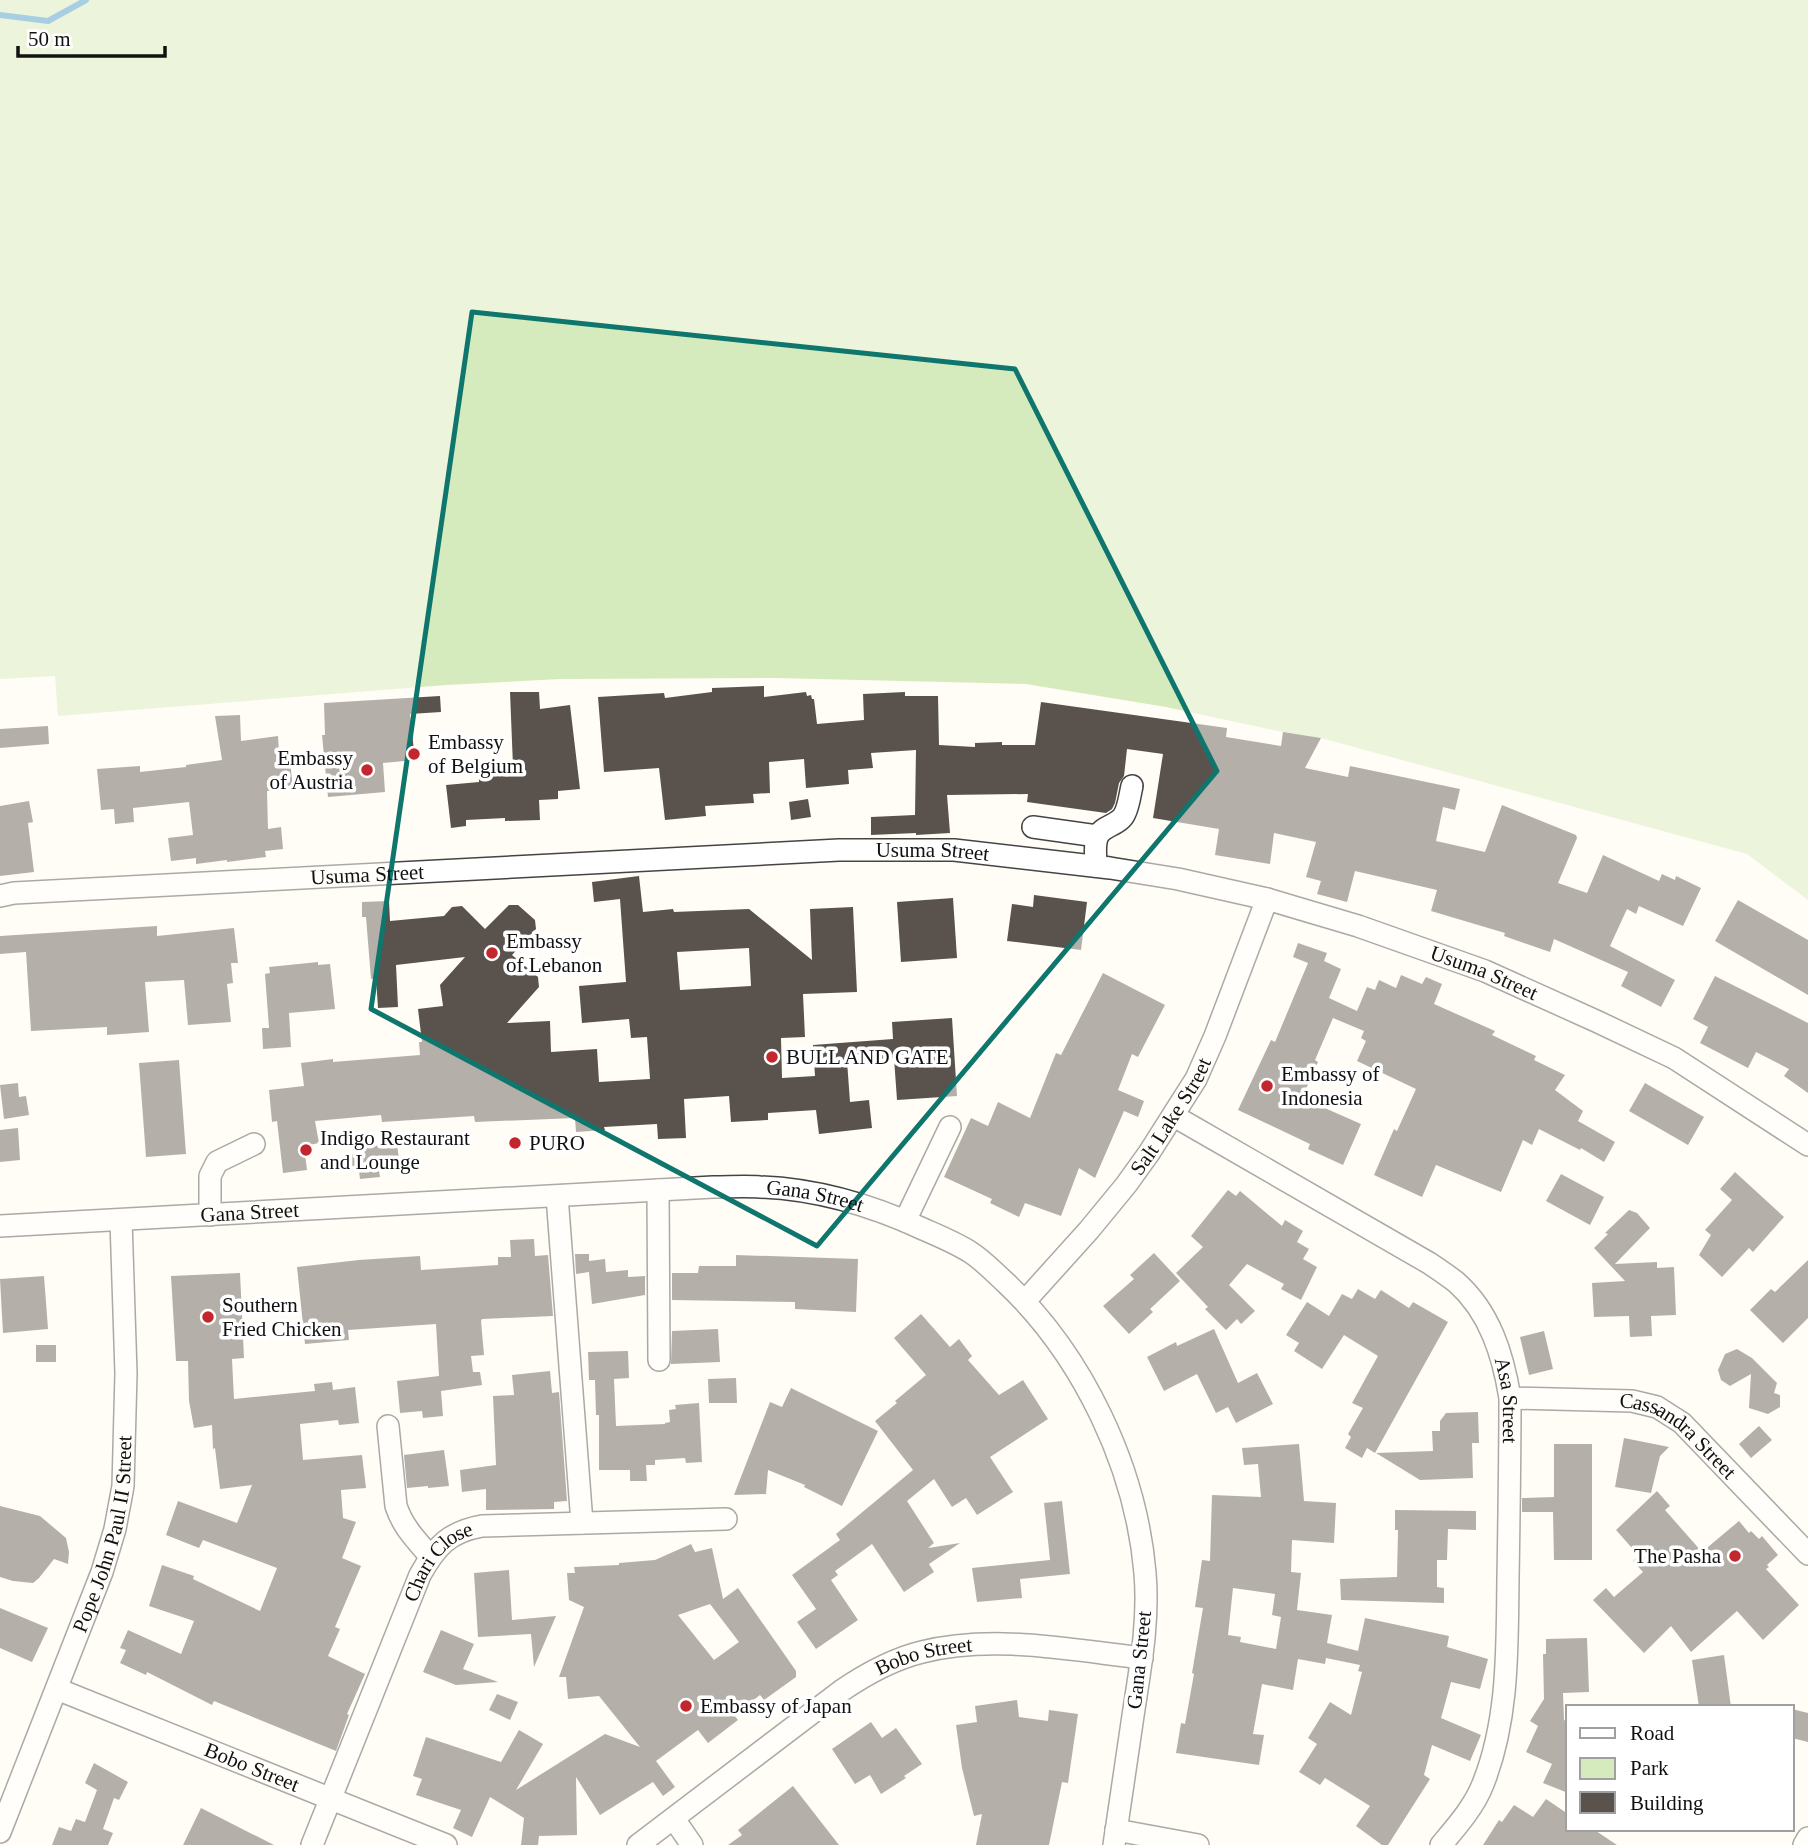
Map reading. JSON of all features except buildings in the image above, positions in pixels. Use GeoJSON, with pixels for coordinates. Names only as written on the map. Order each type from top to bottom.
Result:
{"type":"FeatureCollection","features":[{"type":"Feature","properties":{"kind":"street"},"geometry":{"type":"LineString","coordinates":[[1096,866],[1097,836],[1125,815],[1132,786]]}},
{"type":"Feature","properties":{"kind":"street"},"geometry":{"type":"LineString","coordinates":[[1033,827],[1097,836]]}},
{"type":"Feature","properties":{"kind":"street","name":"Usuma Street"},"geometry":{"type":"LineString","coordinates":[[0,896],[28,892],[839,850],[954,850],[1096,866],[1178,879],[1267,899],[1358,926],[1485,971],[1674,1058],[1808,1145]]}},
{"type":"Feature","properties":{"kind":"street","name":"Salt Lake Street"},"geometry":{"type":"LineString","coordinates":[[1025,1301],[1118,1194],[1174,1116],[1206,1058],[1267,899]]}},
{"type":"Feature","properties":{"kind":"street","name":"Asa Street"},"geometry":{"type":"LineString","coordinates":[[1174,1116],[1429,1263],[1456,1282],[1478,1307],[1494,1336],[1504,1365],[1510,1398],[1507,1653],[1502,1717],[1493,1757],[1482,1787],[1464,1817],[1441,1845]]}},
{"type":"Feature","properties":{"kind":"street"},"geometry":{"type":"LineString","coordinates":[[905,1221],[950,1127]]}},
{"type":"Feature","properties":{"kind":"street"},"geometry":{"type":"LineString","coordinates":[[210,1215],[210,1176],[217,1162],[254,1144]]}},
{"type":"Feature","properties":{"kind":"street","name":"Gana Street"},"geometry":{"type":"LineString","coordinates":[[0,1226],[760,1186],[835,1197],[905,1221],[971,1252],[1025,1301],[1053,1336],[1099,1413],[1118,1455],[1130,1493],[1145,1571],[1146,1612],[1142,1658],[1115,1838]]}},
{"type":"Feature","properties":{"kind":"street"},"geometry":{"type":"LineString","coordinates":[[658,1190],[659,1360]]}},
{"type":"Feature","properties":{"kind":"street"},"geometry":{"type":"LineString","coordinates":[[557,1196],[582,1523]]}},
{"type":"Feature","properties":{"kind":"street","name":"Pope John Paul II Street"},"geometry":{"type":"LineString","coordinates":[[0,1832],[102,1572],[115,1529],[123,1486],[126,1373],[121,1220]]}},
{"type":"Feature","properties":{"kind":"street","name":"Cassandra Street"},"geometry":{"type":"LineString","coordinates":[[1510,1398],[1632,1401],[1657,1407],[1682,1423],[1808,1554]]}},
{"type":"Feature","properties":{"kind":"street"},"geometry":{"type":"LineString","coordinates":[[388,1426],[396,1506],[408,1531],[430,1556]]}},
{"type":"Feature","properties":{"kind":"street","name":"Chari Close"},"geometry":{"type":"LineString","coordinates":[[312,1845],[420,1575],[430,1556],[452,1535],[482,1526],[726,1519]]}},
{"type":"Feature","properties":{"kind":"street","name":"Bobo Street"},"geometry":{"type":"LineString","coordinates":[[638,1845],[841,1691],[863,1676],[903,1658],[954,1646],[1026,1644],[1142,1658]]}},
{"type":"Feature","properties":{"kind":"street","name":"Bobo Street"},"geometry":{"type":"LineString","coordinates":[[57,1689],[446,1845]]}},
{"type":"Feature","properties":{"kind":"street"},"geometry":{"type":"LineString","coordinates":[[674,1819],[692,1845]]}},
{"type":"Feature","properties":{"kind":"street"},"geometry":{"type":"LineString","coordinates":[[1115,1838],[1198,1845]]}},
{"type":"Feature","properties":{"kind":"street"},"geometry":{"type":"LineString","coordinates":[[1804,1845],[1808,1838]]}},
{"type":"Feature","properties":{"kind":"highlighted area"},"geometry":{"type":"Polygon","coordinates":[[[472,312],[1015,369],[1217,771],[817,1246],[371,1009],[472,312]]]}},
{"type":"Feature","properties":{"kind":"green space"},"geometry":{"type":"Polygon","coordinates":[[[0,0],[1808,0],[1808,900],[1747,854],[1321,738],[1166,707],[1026,684],[776,678],[560,679],[446,685],[58,716],[55,676],[0,679],[0,0]]]}},
{"type":"Feature","properties":{"kind":"waterway"},"geometry":{"type":"LineString","coordinates":[[0,15],[48,21],[86,0]]}},
{"type":"Feature","properties":{"kind":"place","name":"Embassy of Belgium"},"geometry":{"type":"Point","coordinates":[414,754]}},
{"type":"Feature","properties":{"kind":"place","name":"Embassy of Austria"},"geometry":{"type":"Point","coordinates":[367,770]}},
{"type":"Feature","properties":{"kind":"place","name":"Embassy of Lebanon"},"geometry":{"type":"Point","coordinates":[492,953]}},
{"type":"Feature","properties":{"kind":"place","name":"BULL AND GATE"},"geometry":{"type":"Point","coordinates":[772,1057]}},
{"type":"Feature","properties":{"kind":"place","name":"Embassy of Indonesia"},"geometry":{"type":"Point","coordinates":[1267,1086]}},
{"type":"Feature","properties":{"kind":"place","name":"PURO"},"geometry":{"type":"Point","coordinates":[515,1143]}},
{"type":"Feature","properties":{"kind":"place","name":"Indigo Restaurant and Lounge"},"geometry":{"type":"Point","coordinates":[306,1150]}},
{"type":"Feature","properties":{"kind":"place","name":"Southern Fried Chicken"},"geometry":{"type":"Point","coordinates":[208,1317]}},
{"type":"Feature","properties":{"kind":"place","name":"The Pasha"},"geometry":{"type":"Point","coordinates":[1735,1556]}},
{"type":"Feature","properties":{"kind":"place","name":"Embassy of Japan"},"geometry":{"type":"Point","coordinates":[686,1706]}}]}
